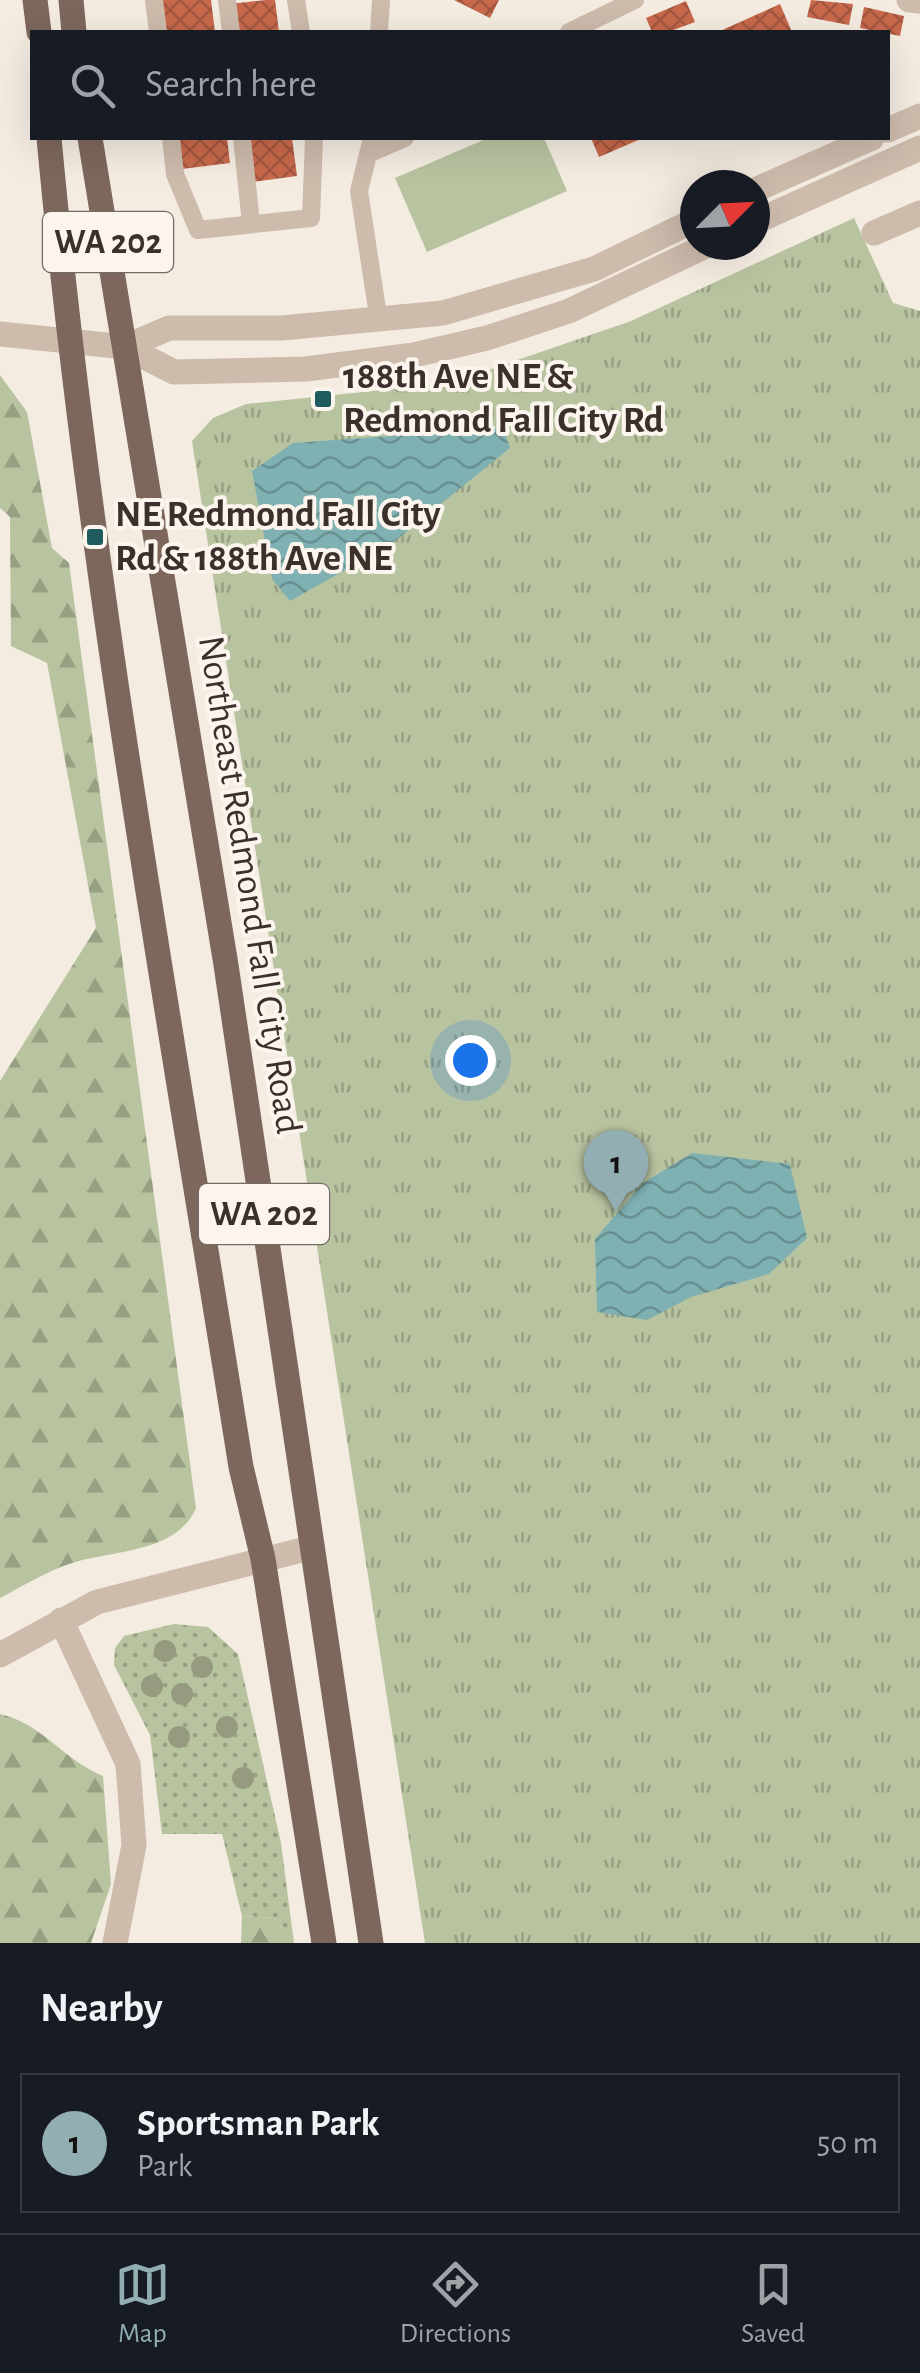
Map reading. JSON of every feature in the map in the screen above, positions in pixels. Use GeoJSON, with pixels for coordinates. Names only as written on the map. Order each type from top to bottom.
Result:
{"type":"FeatureCollection","features":[{"type":"Feature","properties":{"kind":"main road"},"geometry":{"type":"LineString","coordinates":[[35,0],[38,30]]}},
{"type":"Feature","properties":{"kind":"main road"},"geometry":{"type":"LineString","coordinates":[[72,0],[74,30]]}},
{"type":"Feature","properties":{"kind":"main road","name":"WA 202"},"geometry":{"type":"LineString","coordinates":[[48,140],[68,341],[136,817],[241,1467],[263,1558],[324,1943]]}},
{"type":"Feature","properties":{"kind":"main road","name":"Northeast Redmond Fall City Road"},"geometry":{"type":"LineString","coordinates":[[90,140],[226,965],[372,1943]]}},
{"type":"Feature","properties":{"kind":"street"},"geometry":{"type":"LineString","coordinates":[[909,0],[920,2]]}},
{"type":"Feature","properties":{"kind":"street"},"geometry":{"type":"LineString","coordinates":[[890,129],[920,116]]}},
{"type":"Feature","properties":{"kind":"street"},"geometry":{"type":"LineString","coordinates":[[770,183],[868,140]]}},
{"type":"Feature","properties":{"kind":"street"},"geometry":{"type":"LineString","coordinates":[[770,215],[920,148]]}},
{"type":"Feature","properties":{"kind":"street"},"geometry":{"type":"LineString","coordinates":[[874,232],[920,212]]}},
{"type":"Feature","properties":{"kind":"street"},"geometry":{"type":"LineString","coordinates":[[125,348],[169,328],[379,322],[443,313],[534,290],[616,260],[680,228]]}},
{"type":"Feature","properties":{"kind":"street"},"geometry":{"type":"LineString","coordinates":[[0,334],[125,348],[174,372],[306,369],[414,355],[487,338],[569,311],[680,258]]}},
{"type":"Feature","properties":{"kind":"street"},"geometry":{"type":"LineString","coordinates":[[0,1655],[97,1602],[310,1548]]}},
{"type":"Feature","properties":{"kind":"street"},"geometry":{"type":"LineString","coordinates":[[61,1620],[128,1764],[134,1845],[115,1943]]}},
{"type":"Feature","properties":{"kind":"lane"},"geometry":{"type":"LineString","coordinates":[[154,0],[158,30]]}},
{"type":"Feature","properties":{"kind":"lane"},"geometry":{"type":"LineString","coordinates":[[227,0],[231,30]]}},
{"type":"Feature","properties":{"kind":"lane"},"geometry":{"type":"LineString","coordinates":[[296,0],[301,30]]}},
{"type":"Feature","properties":{"kind":"lane"},"geometry":{"type":"LineString","coordinates":[[379,30],[381,0]]}},
{"type":"Feature","properties":{"kind":"lane"},"geometry":{"type":"LineString","coordinates":[[573,30],[636,0]]}},
{"type":"Feature","properties":{"kind":"lane"},"geometry":{"type":"LineString","coordinates":[[171,140],[176,174],[198,230],[311,218],[314,140]]}},
{"type":"Feature","properties":{"kind":"lane"},"geometry":{"type":"LineString","coordinates":[[242,140],[252,223]]}},
{"type":"Feature","properties":{"kind":"lane"},"geometry":{"type":"LineString","coordinates":[[379,322],[359,191],[370,146],[396,140]]}},
{"type":"Feature","properties":{"kind":"green space"},"geometry":{"type":"Polygon","coordinates":[[[483,140],[545,140],[567,191],[427,252],[395,178],[483,140]]]}},
{"type":"Feature","properties":{"kind":"green space"},"geometry":{"type":"Polygon","coordinates":[[[854,218],[893,303],[920,311],[920,1943],[425,1943],[192,441],[213,418],[246,404],[451,383],[631,321],[854,218]]]}},
{"type":"Feature","properties":{"kind":"green space"},"geometry":{"type":"Polygon","coordinates":[[[0,375],[27,412],[52,548],[69,563],[196,1508],[187,1523],[159,1542],[72,1563],[0,1598],[0,1081],[96,928],[47,663],[11,646],[10,517],[0,508],[0,375]]]}},
{"type":"Feature","properties":{"kind":"green space"},"geometry":{"type":"Polygon","coordinates":[[[174,1624],[208,1627],[238,1654],[281,1843],[294,1943],[274,1918],[242,1916],[222,1834],[162,1834],[150,1735],[114,1665],[115,1648],[124,1636],[174,1624]]]}},
{"type":"Feature","properties":{"kind":"green space"},"geometry":{"type":"Polygon","coordinates":[[[0,1714],[29,1726],[103,1776],[111,1884],[91,1943],[0,1943],[0,1714]]]}},
{"type":"Feature","properties":{"kind":"green space"},"geometry":{"type":"Polygon","coordinates":[[[242,1916],[274,1918],[294,1943],[241,1943],[242,1916]]]}},
{"type":"Feature","properties":{"kind":"water"},"geometry":{"type":"Polygon","coordinates":[[[503,428],[510,448],[390,545],[290,601],[272,579],[252,471],[293,443],[503,428]]]}},
{"type":"Feature","properties":{"kind":"water"},"geometry":{"type":"Polygon","coordinates":[[[692,1153],[790,1164],[807,1238],[769,1274],[691,1297],[647,1320],[597,1312],[595,1239],[643,1183],[692,1153]]]}},
{"type":"Feature","properties":{"kind":"building"},"geometry":{"type":"Polygon","coordinates":[[[162,0],[211,0],[215,30],[166,30],[162,0]]]}},
{"type":"Feature","properties":{"kind":"building"},"geometry":{"type":"Polygon","coordinates":[[[275,0],[279,30],[233,30],[230,4],[275,0]]]}},
{"type":"Feature","properties":{"kind":"building"},"geometry":{"type":"Polygon","coordinates":[[[454,0],[499,0],[490,18],[454,0]]]}},
{"type":"Feature","properties":{"kind":"building"},"geometry":{"type":"Polygon","coordinates":[[[811,0],[853,4],[849,25],[807,17],[811,0]]]}},
{"type":"Feature","properties":{"kind":"building"},"geometry":{"type":"Polygon","coordinates":[[[686,1],[695,22],[673,30],[651,30],[646,18],[686,1]]]}},
{"type":"Feature","properties":{"kind":"building"},"geometry":{"type":"Polygon","coordinates":[[[780,4],[791,30],[722,30],[780,4]]]}},
{"type":"Feature","properties":{"kind":"building"},"geometry":{"type":"Polygon","coordinates":[[[864,7],[904,16],[900,36],[890,34],[890,30],[860,28],[864,7]]]}},
{"type":"Feature","properties":{"kind":"building"},"geometry":{"type":"Polygon","coordinates":[[[178,140],[227,140],[230,163],[182,169],[178,140]]]}},
{"type":"Feature","properties":{"kind":"building"},"geometry":{"type":"Polygon","coordinates":[[[247,140],[292,140],[297,176],[252,182],[247,140]]]}},
{"type":"Feature","properties":{"kind":"building"},"geometry":{"type":"Polygon","coordinates":[[[592,140],[638,140],[599,157],[592,140]]]}},
{"type":"Feature","properties":{"kind":"place","name":"188th Ave NE & Redmond Fall City Rd"},"geometry":{"type":"Point","coordinates":[323,399]}},
{"type":"Feature","properties":{"kind":"place","name":"NE Redmond Fall City Rd & 188th Ave NE"},"geometry":{"type":"Point","coordinates":[95,537]}},
{"type":"Feature","properties":{"kind":"place","name":"Sportsman Park"},"geometry":{"type":"Point","coordinates":[616,1212]}}]}
